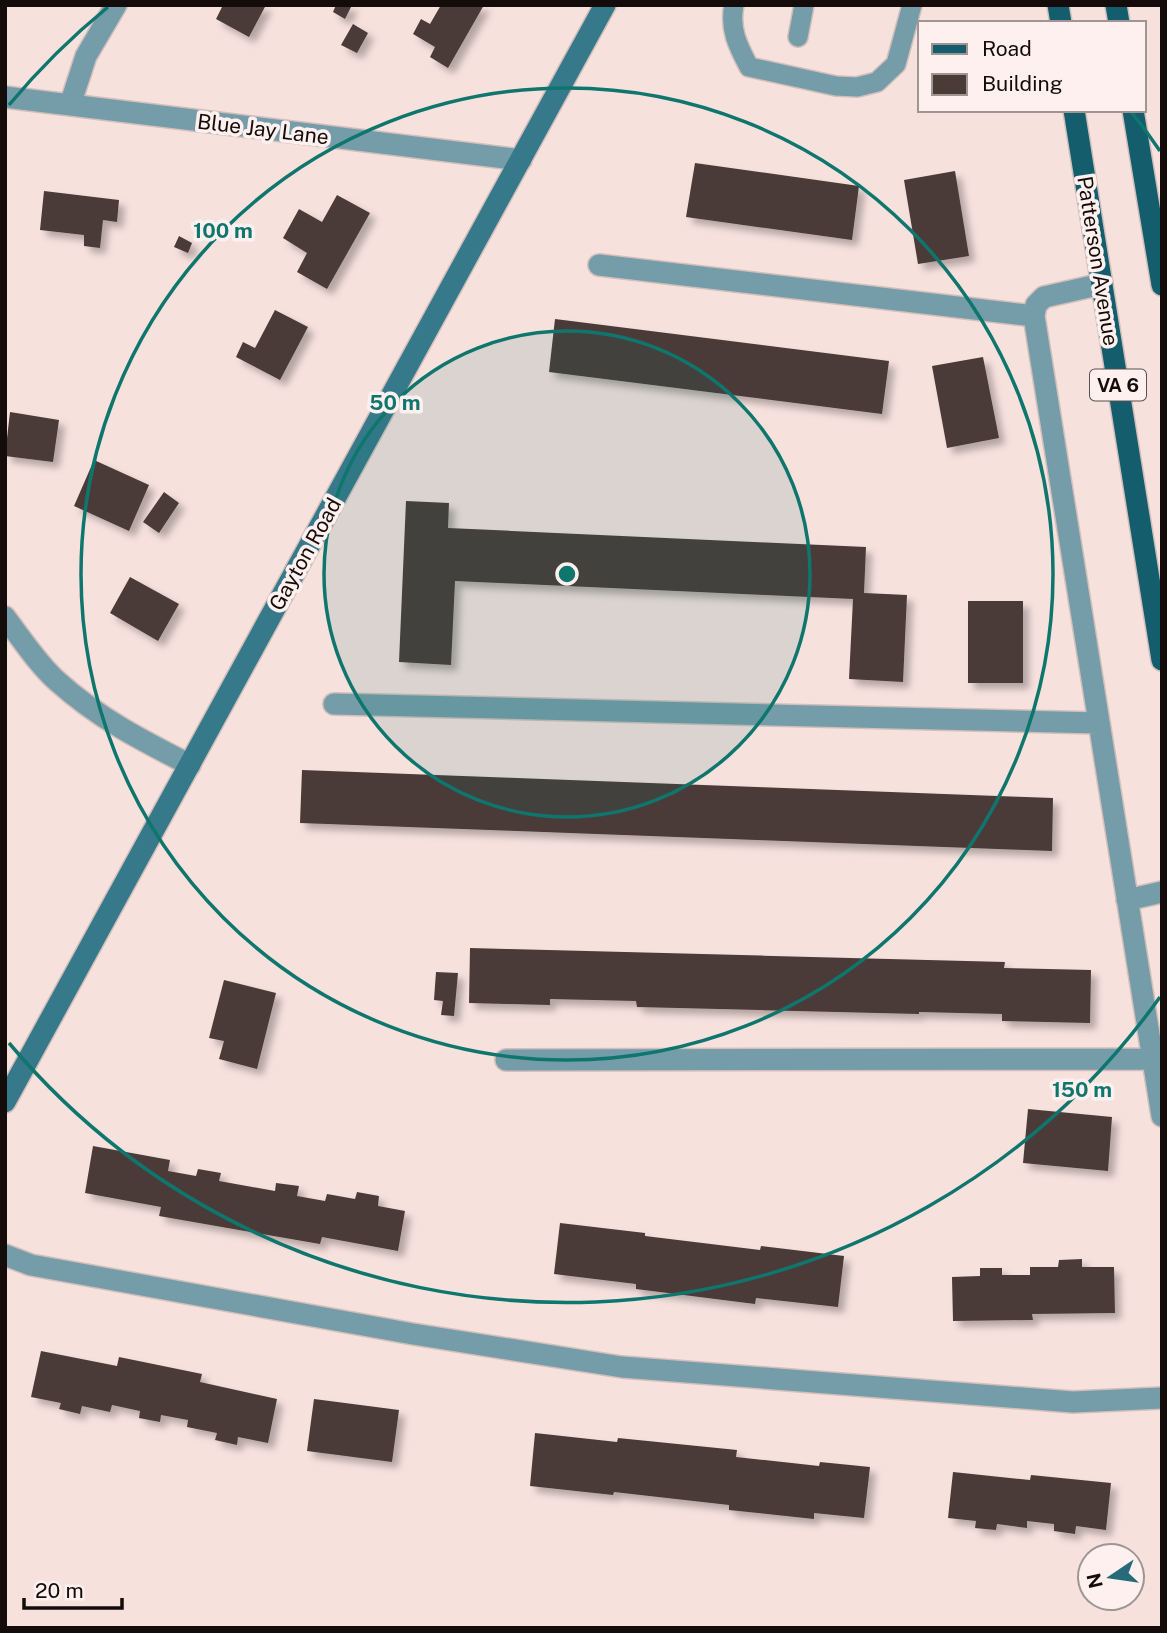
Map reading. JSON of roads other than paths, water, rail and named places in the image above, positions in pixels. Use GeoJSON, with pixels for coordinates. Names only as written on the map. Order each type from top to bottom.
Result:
{"type":"FeatureCollection","features":[{"type":"Feature","properties":{"kind":"main road","name":"Patterson Avenue"},"geometry":{"type":"LineString","coordinates":[[1074,112],[1162,660]]}},
{"type":"Feature","properties":{"kind":"main road"},"geometry":{"type":"LineString","coordinates":[[1133,112],[1162,285]]}},
{"type":"Feature","properties":{"kind":"street"},"geometry":{"type":"LineString","coordinates":[[70,105],[86,56],[116,5]]}},
{"type":"Feature","properties":{"kind":"street","name":"Gayton Road"},"geometry":{"type":"LineString","coordinates":[[5,1102],[605,5]]}},
{"type":"Feature","properties":{"kind":"street","name":"Blue Jay Lane"},"geometry":{"type":"LineString","coordinates":[[5,97],[521,160]]}},
{"type":"Feature","properties":{"kind":"street"},"geometry":{"type":"LineString","coordinates":[[598,265],[1034,316]]}},
{"type":"Feature","properties":{"kind":"street"},"geometry":{"type":"LineString","coordinates":[[1102,284],[1044,297],[1036,305],[1034,316],[1162,1116]]}},
{"type":"Feature","properties":{"kind":"street"},"geometry":{"type":"LineString","coordinates":[[5,617],[55,679],[96,714],[190,765]]}},
{"type":"Feature","properties":{"kind":"street"},"geometry":{"type":"LineString","coordinates":[[334,704],[1099,723]]}},
{"type":"Feature","properties":{"kind":"street"},"geometry":{"type":"LineString","coordinates":[[1127,900],[1162,892]]}},
{"type":"Feature","properties":{"kind":"street"},"geometry":{"type":"LineString","coordinates":[[506,1060],[1153,1059]]}},
{"type":"Feature","properties":{"kind":"street"},"geometry":{"type":"LineString","coordinates":[[5,1255],[31,1265],[372,1327],[622,1367],[1073,1402],[1162,1398]]}},
{"type":"Feature","properties":{"kind":"lane"},"geometry":{"type":"LineString","coordinates":[[734,5],[731,20],[736,42],[749,66],[836,86],[857,87],[877,82],[896,64],[912,5]]}},
{"type":"Feature","properties":{"kind":"lane"},"geometry":{"type":"LineString","coordinates":[[798,37],[804,5]]}}]}
